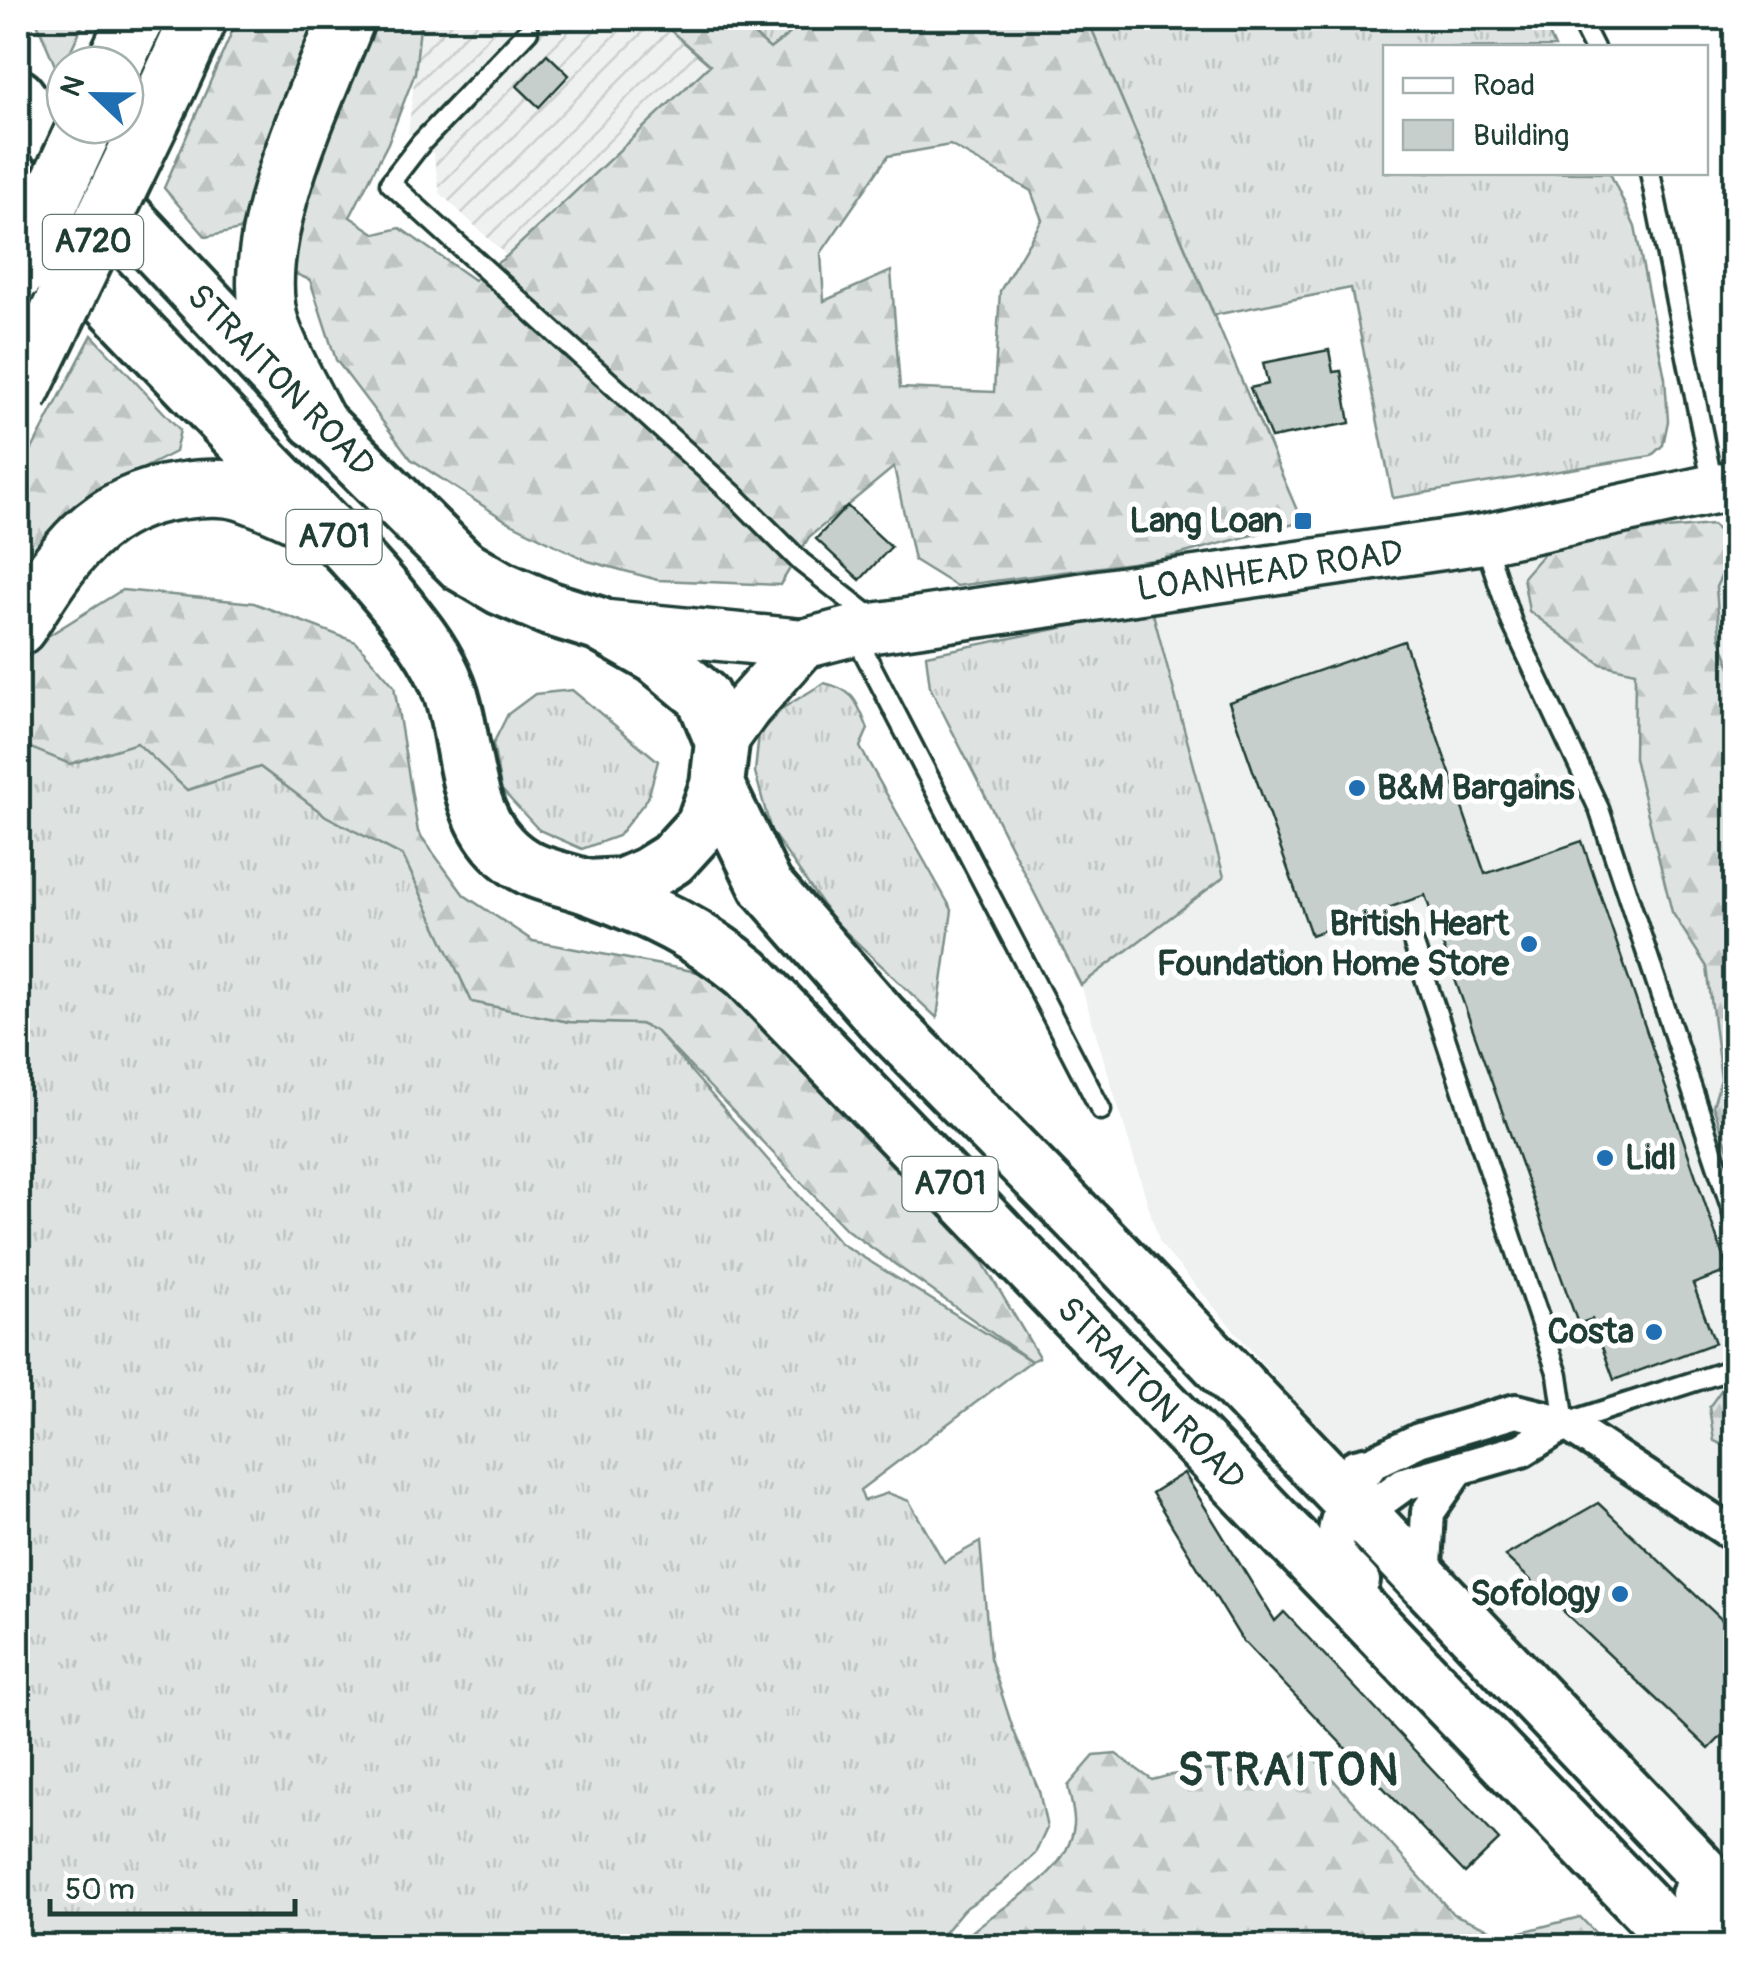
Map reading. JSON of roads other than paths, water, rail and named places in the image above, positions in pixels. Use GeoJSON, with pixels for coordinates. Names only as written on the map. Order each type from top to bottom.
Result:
{"type":"FeatureCollection","features":[{"type":"Feature","properties":{"kind":"highway","name":"A720"},"geometry":{"type":"LineString","coordinates":[[18,397],[199,18]]}},
{"type":"Feature","properties":{"kind":"highway"},"geometry":{"type":"LineString","coordinates":[[316,420],[271,327],[265,281],[272,226],[287,171],[347,18]]}},
{"type":"Feature","properties":{"kind":"highway","name":"A720"},"geometry":{"type":"LineString","coordinates":[[18,272],[77,145]]}},
{"type":"Feature","properties":{"kind":"highway"},"geometry":{"type":"LineString","coordinates":[[18,627],[70,549],[93,526],[145,498],[204,488],[239,490],[326,528]]}},
{"type":"Feature","properties":{"kind":"main road","name":"STRAITON ROAD"},"geometry":{"type":"LineString","coordinates":[[18,96],[38,123],[316,420],[462,565],[534,602],[598,624],[656,657],[703,696],[720,764],[759,873],[791,917],[880,1018],[1354,1503],[1424,1583],[1736,1908]]}},
{"type":"Feature","properties":{"kind":"main road","name":"STRAITON ROAD"},"geometry":{"type":"LineString","coordinates":[[18,206],[326,528],[411,623],[436,660],[454,703],[469,782],[482,823],[502,848],[528,870],[588,886],[684,927],[747,973],[1683,1946]]}},
{"type":"Feature","properties":{"kind":"main road","name":"LOANHEAD ROAD"},"geometry":{"type":"LineString","coordinates":[[598,624],[803,644],[868,629],[1484,539],[1725,488]]}},
{"type":"Feature","properties":{"kind":"main road"},"geometry":{"type":"LineString","coordinates":[[720,764],[748,706],[803,644]]}},
{"type":"Feature","properties":{"kind":"main road","name":"STRAITON ROAD"},"geometry":{"type":"LineString","coordinates":[[588,886],[623,885],[672,858],[702,825],[720,764]]}},
{"type":"Feature","properties":{"kind":"street"},"geometry":{"type":"LineString","coordinates":[[1280,1528],[1322,1538],[1419,1440],[1516,1412],[1566,1423],[1736,1536]]}},
{"type":"Feature","properties":{"kind":"street"},"geometry":{"type":"LineString","coordinates":[[1566,1423],[1522,1450],[1404,1484],[1354,1503],[1335,1544],[1341,1558],[1556,1780],[1594,1853]]}},
{"type":"Feature","properties":{"kind":"street"},"geometry":{"type":"LineString","coordinates":[[1424,1583],[1428,1512],[1458,1469]]}},
{"type":"Feature","properties":{"kind":"street"},"geometry":{"type":"LineString","coordinates":[[1640,1808],[1679,1884],[1736,1944]]}},
{"type":"Feature","properties":{"kind":"lane"},"geometry":{"type":"LineString","coordinates":[[1580,18],[1593,45]]}},
{"type":"Feature","properties":{"kind":"lane"},"geometry":{"type":"LineString","coordinates":[[528,31],[421,143],[390,183],[734,495],[868,629],[1101,1110]]}},
{"type":"Feature","properties":{"kind":"lane"},"geometry":{"type":"LineString","coordinates":[[1651,175],[1725,488]]}},
{"type":"Feature","properties":{"kind":"lane"},"geometry":{"type":"LineString","coordinates":[[1484,539],[1512,623],[1599,809],[1736,1222]]}},
{"type":"Feature","properties":{"kind":"lane"},"geometry":{"type":"LineString","coordinates":[[1414,945],[1558,1375],[1566,1423],[1736,1368]]}},
{"type":"Feature","properties":{"kind":"place","name":"Lang Loan"},"geometry":{"type":"Point","coordinates":[1303,521]}},
{"type":"Feature","properties":{"kind":"place","name":"B&M Bargains"},"geometry":{"type":"Point","coordinates":[1357,788]}},
{"type":"Feature","properties":{"kind":"place","name":"British Heart Foundation Home Store"},"geometry":{"type":"Point","coordinates":[1529,944]}},
{"type":"Feature","properties":{"kind":"place","name":"Lidl"},"geometry":{"type":"Point","coordinates":[1605,1158]}},
{"type":"Feature","properties":{"kind":"place","name":"Costa"},"geometry":{"type":"Point","coordinates":[1654,1332]}},
{"type":"Feature","properties":{"kind":"place","name":"Sofology"},"geometry":{"type":"Point","coordinates":[1620,1594]}},
{"type":"Feature","properties":{"kind":"district","name":"STRAITON"},"geometry":{"type":"Point","coordinates":[1289,1771]}}]}
